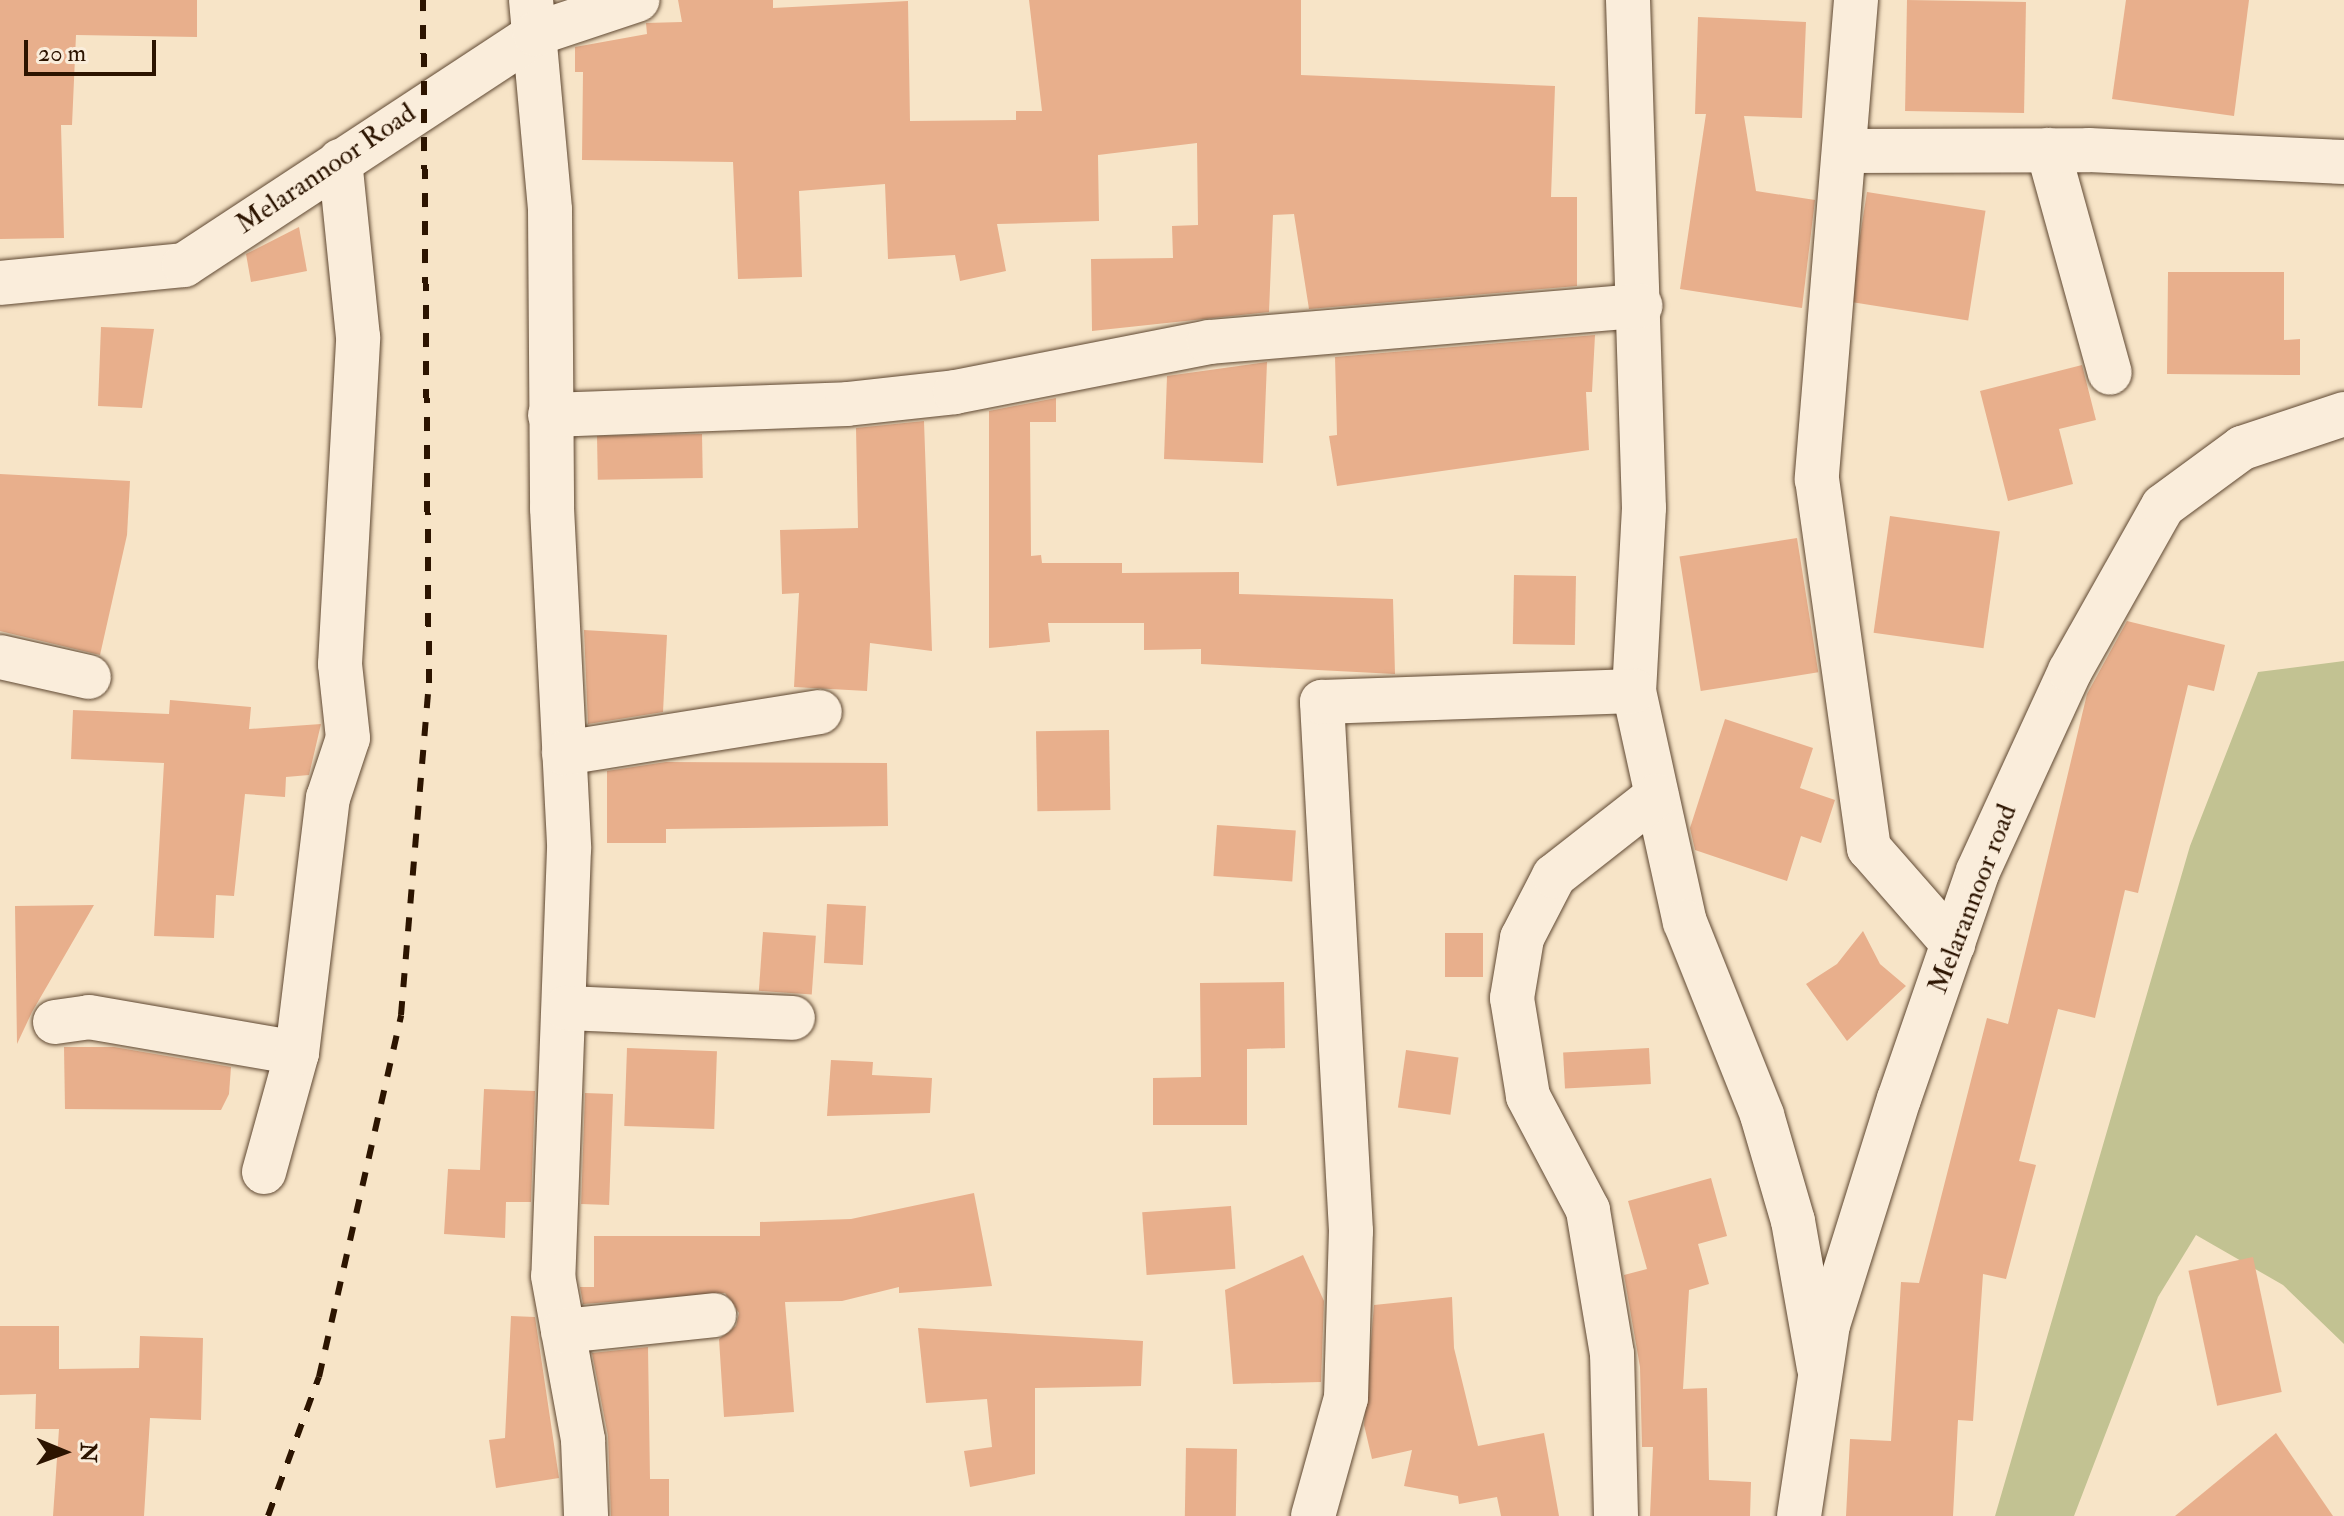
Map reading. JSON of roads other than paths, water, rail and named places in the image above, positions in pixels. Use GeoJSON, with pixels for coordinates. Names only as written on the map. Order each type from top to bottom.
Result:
{"type":"FeatureCollection","features":[{"type":"Feature","properties":{"kind":"street","name":"Melarannoor Road"},"geometry":{"type":"LineString","coordinates":[[0,283],[184,265],[340,161],[533,17],[637,0]]}},
{"type":"Feature","properties":{"kind":"street"},"geometry":{"type":"LineString","coordinates":[[1628,0],[1644,508],[1634,691],[1685,922],[1762,1115],[1793,1221],[1819,1368]]}},
{"type":"Feature","properties":{"kind":"street"},"geometry":{"type":"LineString","coordinates":[[1856,0],[1817,479],[1847,725],[1869,848],[1953,944]]}},
{"type":"Feature","properties":{"kind":"street"},"geometry":{"type":"LineString","coordinates":[[533,17],[550,210],[550,415],[564,753],[566,1008],[553,1276],[583,1440],[586,1516]]}},
{"type":"Feature","properties":{"kind":"street"},"geometry":{"type":"LineString","coordinates":[[1844,151],[2048,150],[2344,162]]}},
{"type":"Feature","properties":{"kind":"street"},"geometry":{"type":"LineString","coordinates":[[2048,150],[2110,373]]}},
{"type":"Feature","properties":{"kind":"street"},"geometry":{"type":"LineString","coordinates":[[264,1172],[297,1053],[328,798],[348,738],[340,664],[358,337],[340,161]]}},
{"type":"Feature","properties":{"kind":"street"},"geometry":{"type":"LineString","coordinates":[[550,415],[847,404],[955,392],[1209,342],[1640,306]]}},
{"type":"Feature","properties":{"kind":"street","name":"Melarannoor road"},"geometry":{"type":"LineString","coordinates":[[1799,1516],[1819,1368],[1953,944],[2070,671],[2163,506],[2242,448],[2344,414]]}},
{"type":"Feature","properties":{"kind":"street"},"geometry":{"type":"LineString","coordinates":[[0,657],[89,677]]}},
{"type":"Feature","properties":{"kind":"street"},"geometry":{"type":"LineString","coordinates":[[1313,1516],[1346,1398],[1351,1231],[1322,702],[1634,691]]}},
{"type":"Feature","properties":{"kind":"street"},"geometry":{"type":"LineString","coordinates":[[564,753],[820,712]]}},
{"type":"Feature","properties":{"kind":"street"},"geometry":{"type":"LineString","coordinates":[[1616,1516],[1612,1354],[1588,1210],[1528,1096],[1512,998],[1522,938],[1554,876],[1656,796]]}},
{"type":"Feature","properties":{"kind":"street"},"geometry":{"type":"LineString","coordinates":[[566,1008],[793,1018]]}},
{"type":"Feature","properties":{"kind":"street"},"geometry":{"type":"LineString","coordinates":[[55,1022],[89,1017],[297,1053]]}},
{"type":"Feature","properties":{"kind":"street"},"geometry":{"type":"LineString","coordinates":[[563,1331],[714,1315]]}},
{"type":"Feature","properties":{"kind":"railway"},"geometry":{"type":"LineString","coordinates":[[268,1516],[319,1377],[401,1015],[429,683],[423,0]]}}]}
